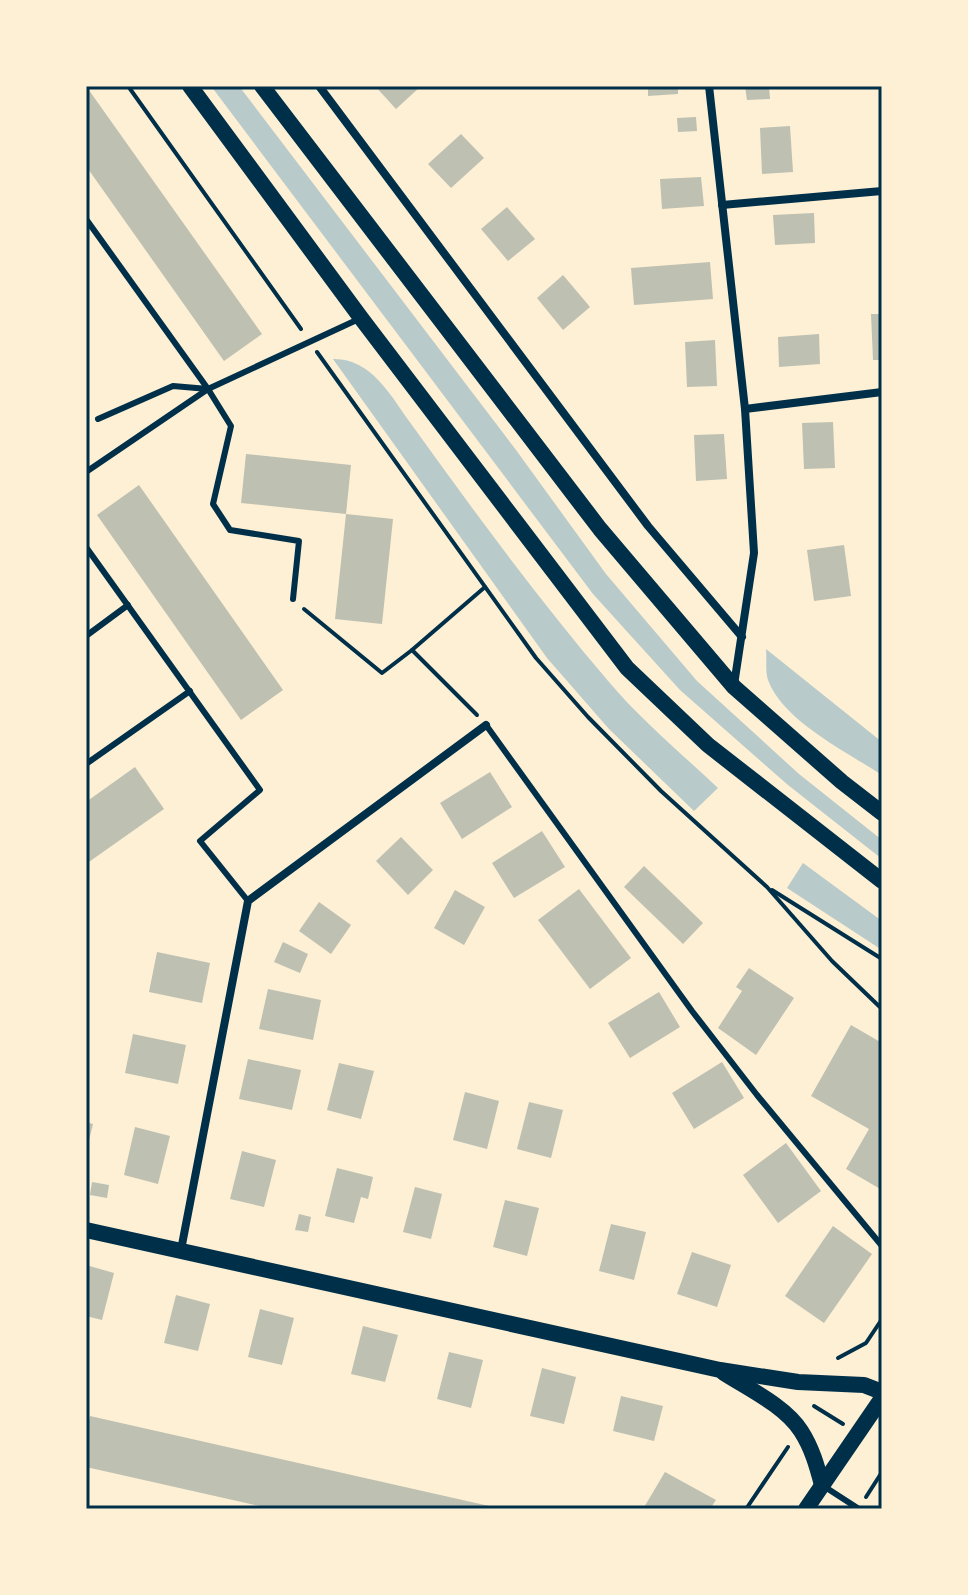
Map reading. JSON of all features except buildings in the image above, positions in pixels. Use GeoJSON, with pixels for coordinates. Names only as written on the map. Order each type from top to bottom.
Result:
{"type":"FeatureCollection","features":[{"type":"Feature","properties":{"kind":"main road"},"geometry":{"type":"LineString","coordinates":[[190,86],[361,318],[627,668],[708,745],[882,881]]}},
{"type":"Feature","properties":{"kind":"main road"},"geometry":{"type":"LineString","coordinates":[[262,86],[600,529],[734,687],[882,813]]}},
{"type":"Feature","properties":{"kind":"main road"},"geometry":{"type":"LineString","coordinates":[[86,1230],[720,1370],[798,1382],[864,1385],[882,1395],[806,1509]]}},
{"type":"Feature","properties":{"kind":"main road"},"geometry":{"type":"LineString","coordinates":[[720,1370],[758,1394],[800,1429],[814,1455],[822,1485]]}},
{"type":"Feature","properties":{"kind":"street"},"geometry":{"type":"LineString","coordinates":[[319,86],[648,526],[742,637]]}},
{"type":"Feature","properties":{"kind":"street"},"geometry":{"type":"LineString","coordinates":[[709,86],[745,409],[754,553],[734,687]]}},
{"type":"Feature","properties":{"kind":"street"},"geometry":{"type":"LineString","coordinates":[[722,205],[882,191]]}},
{"type":"Feature","properties":{"kind":"street"},"geometry":{"type":"LineString","coordinates":[[745,409],[882,392]]}},
{"type":"Feature","properties":{"kind":"street"},"geometry":{"type":"LineString","coordinates":[[181,1250],[248,901],[486,725]]}},
{"type":"Feature","properties":{"kind":"lane"},"geometry":{"type":"LineString","coordinates":[[86,219],[231,426],[213,504],[230,530],[299,541],[293,599]]}},
{"type":"Feature","properties":{"kind":"lane"},"geometry":{"type":"LineString","coordinates":[[87,469],[208,389],[361,318]]}},
{"type":"Feature","properties":{"kind":"lane"},"geometry":{"type":"LineString","coordinates":[[98,419],[173,386],[208,389]]}},
{"type":"Feature","properties":{"kind":"lane"},"geometry":{"type":"LineString","coordinates":[[86,547],[260,790],[200,841],[248,901]]}},
{"type":"Feature","properties":{"kind":"lane"},"geometry":{"type":"LineString","coordinates":[[86,636],[128,605]]}},
{"type":"Feature","properties":{"kind":"lane"},"geometry":{"type":"LineString","coordinates":[[86,764],[190,691]]}},
{"type":"Feature","properties":{"kind":"lane"},"geometry":{"type":"LineString","coordinates":[[486,725],[692,1011],[882,1246]]}},
{"type":"Feature","properties":{"kind":"lane"},"geometry":{"type":"LineString","coordinates":[[822,1485],[859,1509]]}},
{"type":"Feature","properties":{"kind":"path"},"geometry":{"type":"LineString","coordinates":[[128,86],[536,658],[588,717],[661,791],[767,887],[832,961],[882,1009]]}},
{"type":"Feature","properties":{"kind":"path"},"geometry":{"type":"LineString","coordinates":[[293,599],[382,673],[485,587]]}},
{"type":"Feature","properties":{"kind":"path"},"geometry":{"type":"LineString","coordinates":[[412,650],[486,725]]}},
{"type":"Feature","properties":{"kind":"path"},"geometry":{"type":"LineString","coordinates":[[767,887],[882,959]]}},
{"type":"Feature","properties":{"kind":"path"},"geometry":{"type":"LineString","coordinates":[[838,1358],[866,1343],[882,1319]]}},
{"type":"Feature","properties":{"kind":"path"},"geometry":{"type":"LineString","coordinates":[[746,1509],[800,1429]]}},
{"type":"Feature","properties":{"kind":"path"},"geometry":{"type":"LineString","coordinates":[[859,1509],[882,1472]]}},
{"type":"Feature","properties":{"kind":"shaded area"},"geometry":{"type":"Polygon","coordinates":[[[211,86],[239,86],[516,450],[606,574],[697,681],[799,774],[882,840],[882,859],[788,785],[680,690],[593,594],[211,86]]]}},
{"type":"Feature","properties":{"kind":"shaded area"},"geometry":{"type":"Polygon","coordinates":[[[333,359],[358,364],[378,380],[506,554],[583,651],[634,710],[718,788],[694,811],[609,729],[547,658],[333,359]]]}},
{"type":"Feature","properties":{"kind":"shaded area"},"geometry":{"type":"Polygon","coordinates":[[[766,649],[882,742],[882,775],[818,734],[787,709],[768,680],[766,649]]]}},
{"type":"Feature","properties":{"kind":"shaded area"},"geometry":{"type":"Polygon","coordinates":[[[803,863],[882,921],[882,950],[787,888],[803,863]]]}}]}
